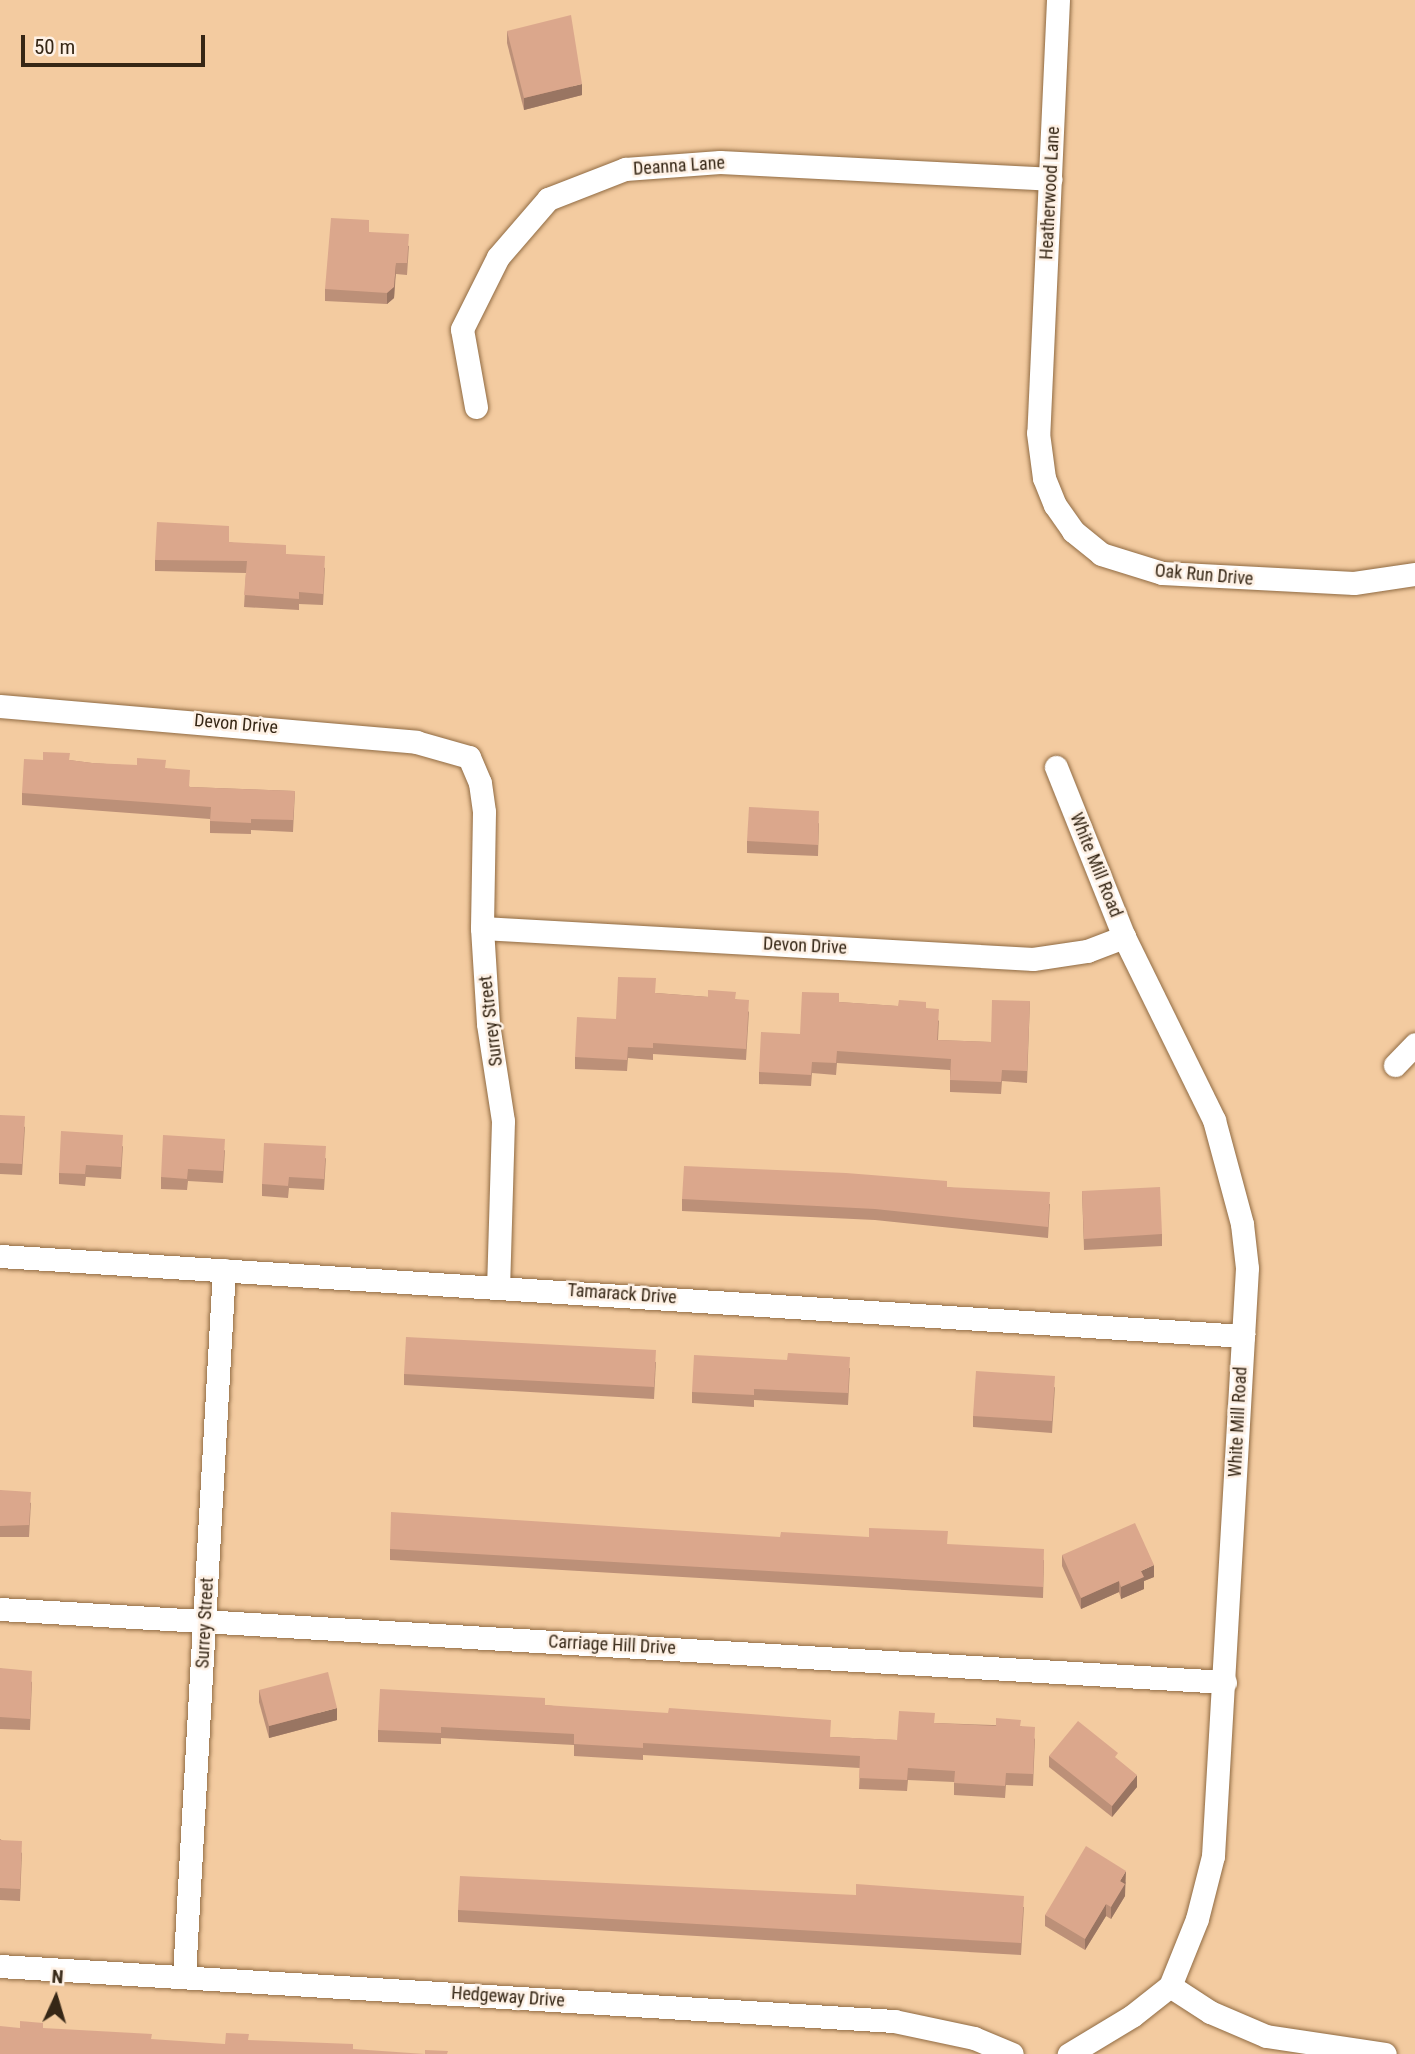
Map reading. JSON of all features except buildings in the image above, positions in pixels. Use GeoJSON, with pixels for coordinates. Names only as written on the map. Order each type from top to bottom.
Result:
{"type":"FeatureCollection","features":[{"type":"Feature","properties":{"kind":"street","name":"Heatherwood Lane"},"geometry":{"type":"LineString","coordinates":[[1041,385],[1058,0]]}},
{"type":"Feature","properties":{"kind":"street","name":"Deanna Lane"},"geometry":{"type":"LineString","coordinates":[[476,407],[462,328],[498,257],[548,199],[625,169],[720,162],[1051,178]]}},
{"type":"Feature","properties":{"kind":"street","name":"Oak Run Drive"},"geometry":{"type":"LineString","coordinates":[[1041,385],[1038,433],[1044,478],[1073,531],[1101,554],[1162,573],[1219,578],[1353,583],[1415,573]]}},
{"type":"Feature","properties":{"kind":"street","name":"Devon Drive"},"geometry":{"type":"LineString","coordinates":[[0,706],[415,742],[469,757]]}},
{"type":"Feature","properties":{"kind":"street","name":"Surrey Street"},"geometry":{"type":"LineString","coordinates":[[469,757],[480,783],[484,812],[482,929],[488,1024],[503,1121],[498,1286]]}},
{"type":"Feature","properties":{"kind":"street","name":"White Mill Road"},"geometry":{"type":"LineString","coordinates":[[1056,767],[1124,937],[1201,1089],[1226,1154],[1247,1268],[1213,1856],[1197,1919],[1170,1986],[1132,2016],[1069,2054]]}},
{"type":"Feature","properties":{"kind":"street","name":"Devon Drive"},"geometry":{"type":"LineString","coordinates":[[482,929],[1033,959],[1087,951],[1124,937]]}},
{"type":"Feature","properties":{"kind":"street"},"geometry":{"type":"LineString","coordinates":[[1395,1065],[1415,1044]]}},
{"type":"Feature","properties":{"kind":"street","name":"Tamarack Drive"},"geometry":{"type":"LineString","coordinates":[[0,1256],[1243,1336]]}},
{"type":"Feature","properties":{"kind":"street","name":"Surrey Street"},"geometry":{"type":"LineString","coordinates":[[184,1976],[225,1270]]}},
{"type":"Feature","properties":{"kind":"street","name":"Carriage Hill Drive"},"geometry":{"type":"LineString","coordinates":[[0,1609],[1225,1682]]}},
{"type":"Feature","properties":{"kind":"street","name":"Hedgeway Drive"},"geometry":{"type":"LineString","coordinates":[[0,1966],[894,2021],[974,2038],[1012,2054]]}},
{"type":"Feature","properties":{"kind":"street"},"geometry":{"type":"LineString","coordinates":[[1170,1986],[1210,2012],[1266,2036],[1385,2054]]}}]}
